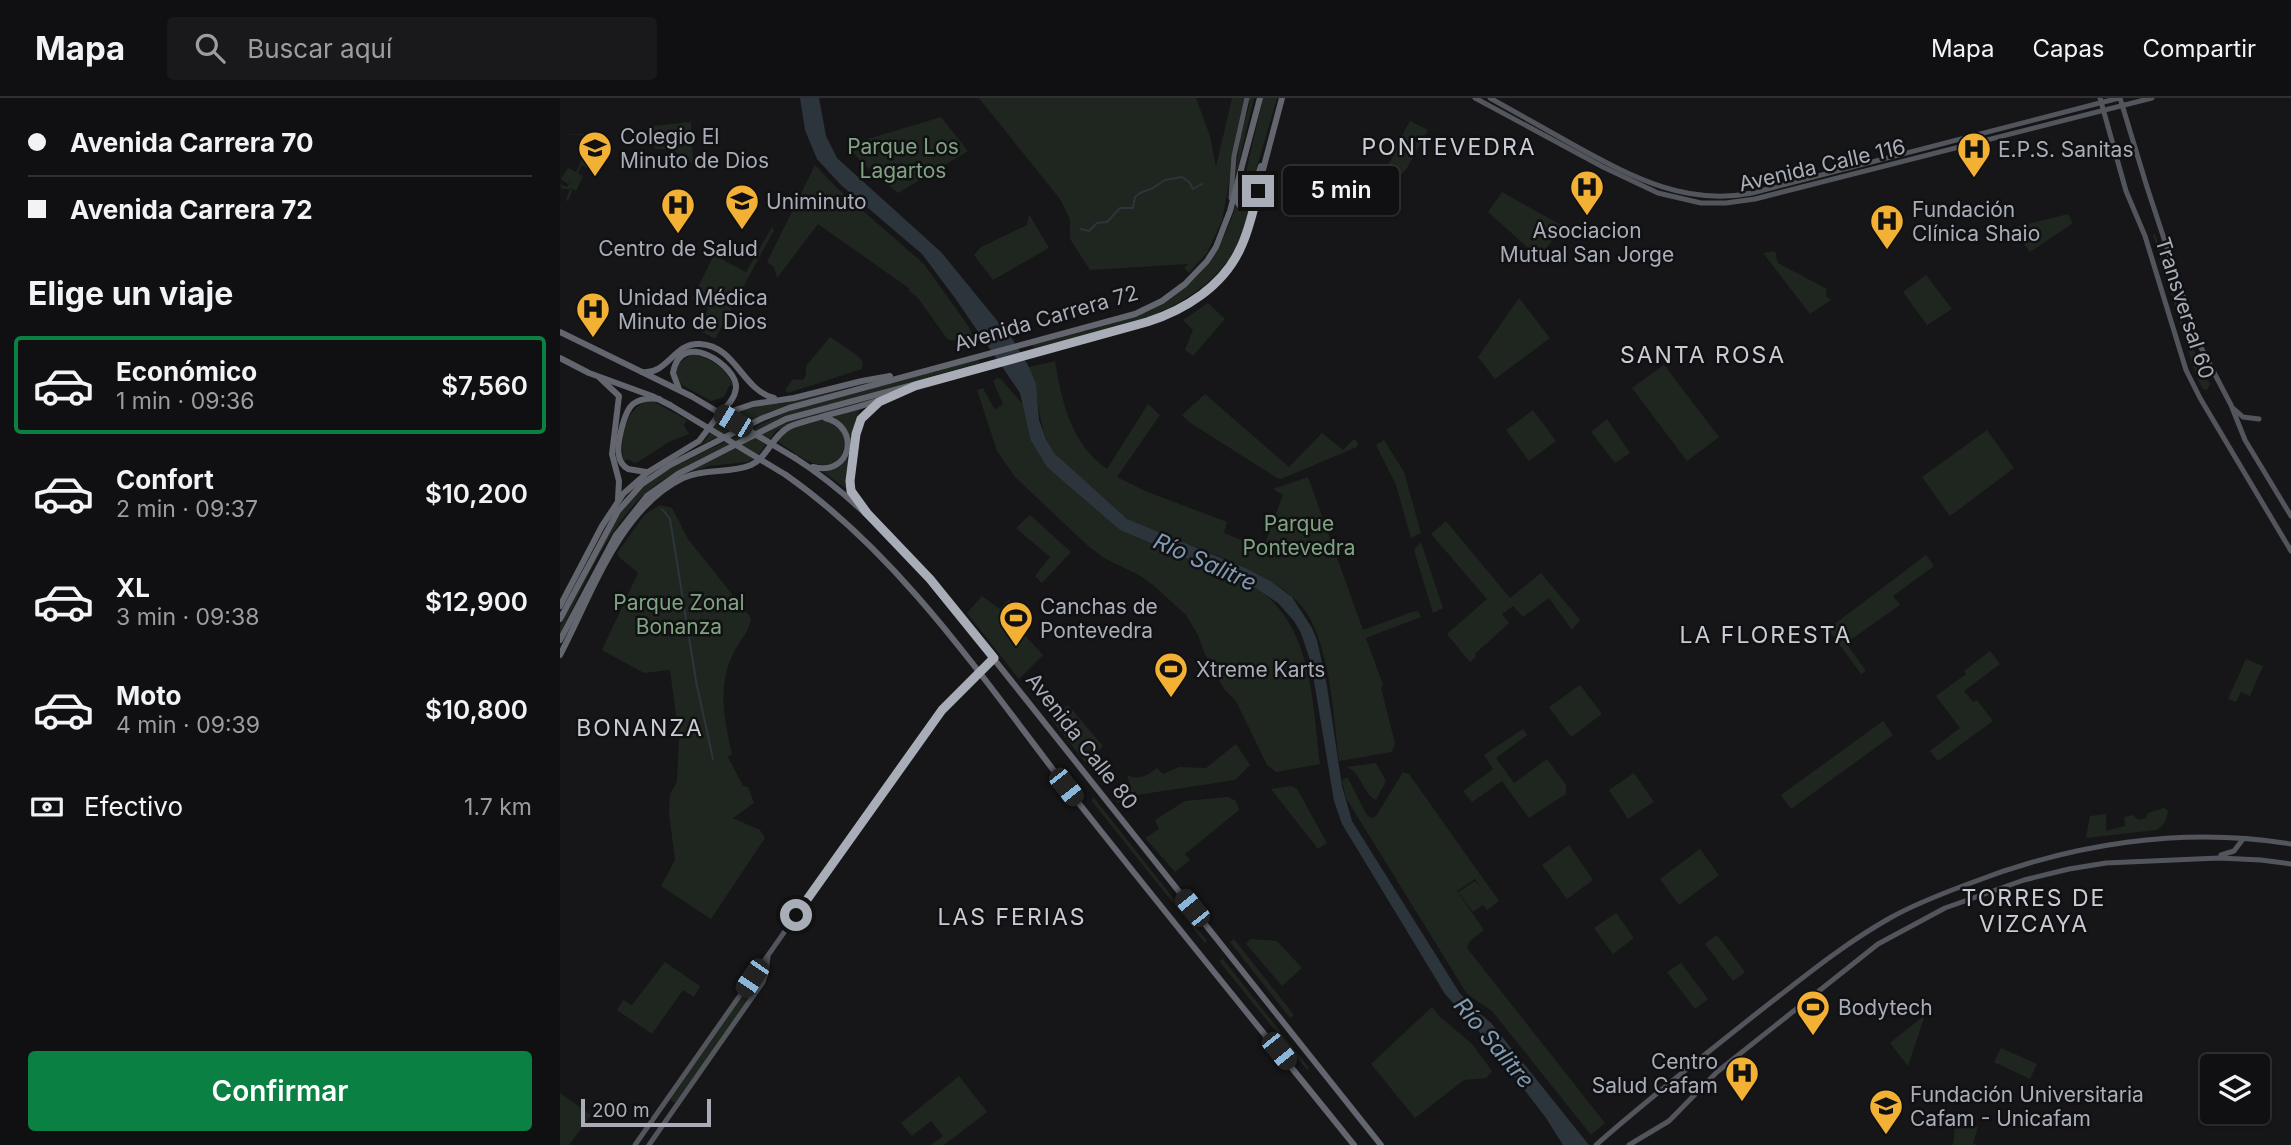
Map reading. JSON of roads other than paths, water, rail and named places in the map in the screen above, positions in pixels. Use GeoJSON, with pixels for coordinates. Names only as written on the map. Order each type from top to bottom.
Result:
{"type":"FeatureCollection","features":[{"type":"Feature","properties":{"kind":"highway","name":"Avenida Carrera 72"},"geometry":{"type":"LineString","coordinates":[[560,619],[623,503],[642,484],[670,465],[781,411],[1135,314],[1162,301],[1185,284],[1207,261],[1220,240],[1260,98]]}},
{"type":"Feature","properties":{"kind":"highway","name":"Avenida Carrera 72"},"geometry":{"type":"LineString","coordinates":[[560,640],[616,535],[654,489],[678,474],[786,419],[1155,320],[1182,308],[1202,294],[1226,271],[1241,247],[1282,98]]}},
{"type":"Feature","properties":{"kind":"highway"},"geometry":{"type":"LineString","coordinates":[[1243,164],[1237,201],[1243,207],[1249,202],[1268,152]]}},
{"type":"Feature","properties":{"kind":"highway","name":"Avenida Calle 80"},"geometry":{"type":"LineString","coordinates":[[560,332],[691,396],[805,464],[832,482],[867,513],[930,579],[1381,1145]]}},
{"type":"Feature","properties":{"kind":"highway"},"geometry":{"type":"LineString","coordinates":[[642,372],[662,368],[685,346],[706,345],[733,360],[761,393],[786,400]]}},
{"type":"Feature","properties":{"kind":"highway"},"geometry":{"type":"LineString","coordinates":[[560,606],[617,502],[648,471],[699,441],[731,402],[736,383],[731,373],[707,354],[693,351],[677,361],[673,373],[679,389]]}},
{"type":"Feature","properties":{"kind":"highway","name":"Avenida Calle 80"},"geometry":{"type":"LineString","coordinates":[[560,358],[600,378],[670,405],[786,475],[838,517],[927,610],[1326,1115],[1354,1145]]}},
{"type":"Feature","properties":{"kind":"highway","name":"Avenida Carrera 72"},"geometry":{"type":"LineString","coordinates":[[718,416],[753,404],[786,400],[862,381],[916,372]]}},
{"type":"Feature","properties":{"kind":"highway"},"geometry":{"type":"LineString","coordinates":[[600,378],[617,392],[620,401],[612,454],[619,481],[617,502]]}},
{"type":"Feature","properties":{"kind":"highway","name":"Avenida Carrera 72"},"geometry":{"type":"LineString","coordinates":[[560,655],[613,551],[645,507],[668,486],[694,474],[752,464],[784,430],[887,398],[915,386]]}},
{"type":"Feature","properties":{"kind":"highway"},"geometry":{"type":"LineString","coordinates":[[867,513],[855,498],[850,485],[856,434],[864,415],[872,406],[887,398]]}},
{"type":"Feature","properties":{"kind":"highway"},"geometry":{"type":"LineString","coordinates":[[648,471],[628,470],[620,460],[618,452],[624,419],[629,408],[643,400],[659,399]]}},
{"type":"Feature","properties":{"kind":"highway"},"geometry":{"type":"LineString","coordinates":[[805,464],[828,469],[836,466],[846,454],[848,441],[842,427],[830,419],[819,418]]}},
{"type":"Feature","properties":{"kind":"highway"},"geometry":{"type":"LineString","coordinates":[[598,533],[608,527]]}},
{"type":"Feature","properties":{"kind":"highway"},"geometry":{"type":"LineString","coordinates":[[600,561],[613,551]]}},
{"type":"Feature","properties":{"kind":"main road","name":"Avenida Calle 116"},"geometry":{"type":"LineString","coordinates":[[1475,98],[1649,190],[1681,200],[1716,203],[1755,199],[2152,98]]}},
{"type":"Feature","properties":{"kind":"main road","name":"Avenida Calle 116"},"geometry":{"type":"LineString","coordinates":[[1490,98],[1642,181],[1682,194],[1711,196],[1752,193],[2101,100],[2120,98]]}},
{"type":"Feature","properties":{"kind":"main road"},"geometry":{"type":"LineString","coordinates":[[2079,108],[2091,98]]}},
{"type":"Feature","properties":{"kind":"main road","name":"Transversal 60"},"geometry":{"type":"LineString","coordinates":[[2120,98],[2193,331],[2231,405],[2242,435],[2291,516]]}},
{"type":"Feature","properties":{"kind":"main road","name":"Transversal 60"},"geometry":{"type":"LineString","coordinates":[[2101,100],[2126,191],[2145,236],[2191,381],[2291,551]]}},
{"type":"Feature","properties":{"kind":"main road"},"geometry":{"type":"LineString","coordinates":[[1230,211],[1234,156],[1247,101]]}},
{"type":"Feature","properties":{"kind":"main road"},"geometry":{"type":"LineString","coordinates":[[2089,115],[2100,118],[2107,125]]}},
{"type":"Feature","properties":{"kind":"main road"},"geometry":{"type":"LineString","coordinates":[[2231,405],[2243,417],[2259,419]]}},
{"type":"Feature","properties":{"kind":"main road"},"geometry":{"type":"LineString","coordinates":[[635,1145],[917,743],[949,702],[994,658]]}},
{"type":"Feature","properties":{"kind":"main road"},"geometry":{"type":"LineString","coordinates":[[1597,1144],[1645,1101],[1819,965],[1905,910],[1976,880],[2079,849],[2120,842],[2176,839],[2243,839],[2291,844]]}},
{"type":"Feature","properties":{"kind":"main road"},"geometry":{"type":"LineString","coordinates":[[2170,859],[2177,856],[2225,855],[2236,849],[2243,839]]}},
{"type":"Feature","properties":{"kind":"main road"},"geometry":{"type":"LineString","coordinates":[[1629,1145],[1669,1121],[1717,1072],[1830,982],[1895,934],[1945,908],[1983,893],[2069,869],[2117,862],[2244,858],[2291,864]]}},
{"type":"Feature","properties":{"kind":"main road"},"geometry":{"type":"LineString","coordinates":[[649,1145],[763,982],[768,954]]}},
{"type":"Feature","properties":{"kind":"water","name":"Río Salitre"},"geometry":{"type":"Polygon","coordinates":[[[800,98],[819,98],[826,136],[837,158],[941,252],[1013,340],[1036,384],[1039,420],[1054,453],[1127,519],[1248,569],[1292,597],[1317,640],[1342,786],[1352,821],[1459,992],[1491,1023],[1589,1145],[1563,1145],[1546,1118],[1484,1037],[1445,994],[1342,824],[1334,801],[1311,663],[1294,621],[1278,603],[1254,587],[1120,530],[1047,467],[1031,441],[1020,393],[955,298],[922,254],[841,185],[817,159],[805,130],[800,98]]]}},
{"type":"Feature","properties":{"kind":"waterway"},"geometry":{"type":"LineString","coordinates":[[1081,229],[1089,231],[1097,223],[1107,222],[1120,208],[1133,208],[1135,197],[1165,180],[1182,177],[1193,189],[1202,184]]}},
{"type":"Feature","properties":{"kind":"waterway"},"geometry":{"type":"LineString","coordinates":[[662,509],[670,519],[696,681],[713,759]]}},
{"type":"Feature","properties":{"kind":"place","name":"Colegio El Minuto de Dios"},"geometry":{"type":"Point","coordinates":[595,178]}},
{"type":"Feature","properties":{"kind":"place","name":"E.P.S. Sanitas"},"geometry":{"type":"Point","coordinates":[1974,179]}},
{"type":"Feature","properties":{"kind":"place","name":"Asociacion Mutual San Jorge"},"geometry":{"type":"Point","coordinates":[1587,217]}},
{"type":"Feature","properties":{"kind":"place","name":"Uniminuto"},"geometry":{"type":"Point","coordinates":[742,231]}},
{"type":"Feature","properties":{"kind":"place","name":"Centro de Salud"},"geometry":{"type":"Point","coordinates":[678,235]}},
{"type":"Feature","properties":{"kind":"place","name":"Fundación Clínica Shaio"},"geometry":{"type":"Point","coordinates":[1887,251]}},
{"type":"Feature","properties":{"kind":"place","name":"Unidad Médica Minuto de Dios"},"geometry":{"type":"Point","coordinates":[593,339]}},
{"type":"Feature","properties":{"kind":"place","name":"Canchas de Pontevedra"},"geometry":{"type":"Point","coordinates":[1016,648]}},
{"type":"Feature","properties":{"kind":"place","name":"Xtreme Karts"},"geometry":{"type":"Point","coordinates":[1171,699]}},
{"type":"Feature","properties":{"kind":"place","name":"Bodytech"},"geometry":{"type":"Point","coordinates":[1813,1037]}},
{"type":"Feature","properties":{"kind":"place","name":"Centro Salud Cafam"},"geometry":{"type":"Point","coordinates":[1742,1103]}},
{"type":"Feature","properties":{"kind":"place","name":"Fundación Universitaria Cafam - Unicafam"},"geometry":{"type":"Point","coordinates":[1886,1136]}},
{"type":"Feature","properties":{"kind":"district","name":"PONTEVEDRA"},"geometry":{"type":"Point","coordinates":[1449,147]}},
{"type":"Feature","properties":{"kind":"district","name":"SANTA ROSA"},"geometry":{"type":"Point","coordinates":[1703,355]}},
{"type":"Feature","properties":{"kind":"district","name":"LA FLORESTA"},"geometry":{"type":"Point","coordinates":[1766,635]}},
{"type":"Feature","properties":{"kind":"district","name":"BONANZA"},"geometry":{"type":"Point","coordinates":[640,728]}},
{"type":"Feature","properties":{"kind":"district","name":"TORRES DE VIZCAYA"},"geometry":{"type":"Point","coordinates":[2034,911]}},
{"type":"Feature","properties":{"kind":"district","name":"LAS FERIAS"},"geometry":{"type":"Point","coordinates":[1012,917]}},
{"type":"Feature","properties":{"kind":"park label","name":"Parque Los Lagartos"},"geometry":{"type":"Point","coordinates":[903,158]}},
{"type":"Feature","properties":{"kind":"park label","name":"Parque Pontevedra"},"geometry":{"type":"Point","coordinates":[1299,535]}},
{"type":"Feature","properties":{"kind":"park label","name":"Parque Zonal Bonanza"},"geometry":{"type":"Point","coordinates":[679,614]}}]}
